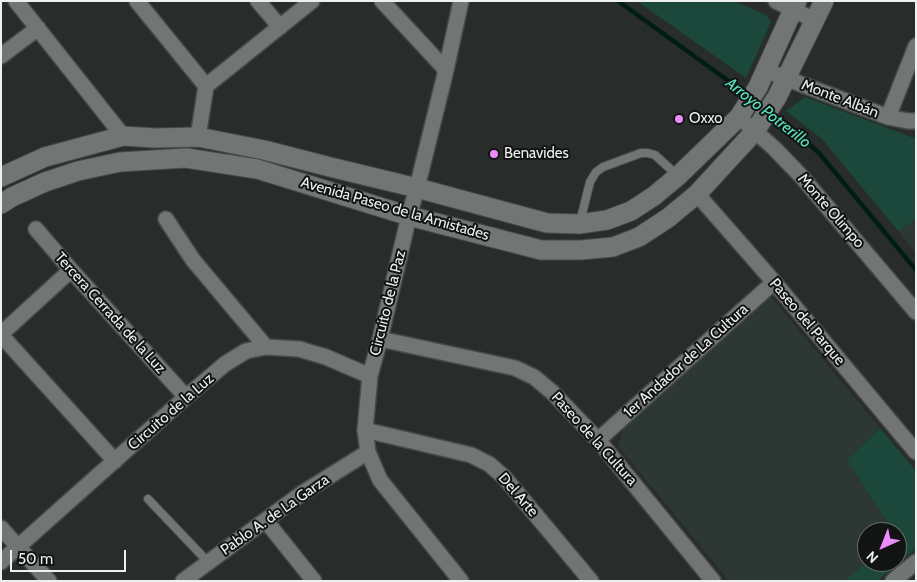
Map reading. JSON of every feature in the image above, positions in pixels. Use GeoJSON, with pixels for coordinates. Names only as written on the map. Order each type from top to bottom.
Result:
{"type":"FeatureCollection","features":[{"type":"Feature","properties":{"kind":"street"},"geometry":{"type":"LineString","coordinates":[[16,1],[123,136]]}},
{"type":"Feature","properties":{"kind":"street"},"geometry":{"type":"LineString","coordinates":[[137,1],[206,86]]}},
{"type":"Feature","properties":{"kind":"street"},"geometry":{"type":"LineString","coordinates":[[258,1],[280,27]]}},
{"type":"Feature","properties":{"kind":"street"},"geometry":{"type":"LineString","coordinates":[[198,137],[206,86],[312,1]]}},
{"type":"Feature","properties":{"kind":"street"},"geometry":{"type":"LineString","coordinates":[[382,1],[446,70]]}},
{"type":"Feature","properties":{"kind":"street","name":"Circuito de la Paz"},"geometry":{"type":"LineString","coordinates":[[461,1],[446,70],[370,376],[365,430],[368,452],[380,480],[461,581]]}},
{"type":"Feature","properties":{"kind":"street"},"geometry":{"type":"LineString","coordinates":[[776,1],[795,5],[814,20]]}},
{"type":"Feature","properties":{"kind":"street","name":"Avenida Paseo de la Amistades"},"geometry":{"type":"LineString","coordinates":[[1,204],[45,182],[78,171],[120,162],[186,158],[257,170],[409,216],[541,250],[581,250],[613,247],[639,237],[668,218],[697,194],[759,124],[776,97],[824,1]]}},
{"type":"Feature","properties":{"kind":"street","name":"Avenida Paseo de la Amistades"},"geometry":{"type":"LineString","coordinates":[[1,177],[45,157],[123,136],[155,138],[198,137],[264,150],[417,188],[546,223],[579,224],[607,220],[630,211],[654,196],[678,176],[742,112],[758,87],[795,5]]}},
{"type":"Feature","properties":{"kind":"street"},"geometry":{"type":"LineString","coordinates":[[1,56],[38,28]]}},
{"type":"Feature","properties":{"kind":"street"},"geometry":{"type":"LineString","coordinates":[[888,116],[916,46]]}},
{"type":"Feature","properties":{"kind":"street","name":"Monte Albán"},"geometry":{"type":"LineString","coordinates":[[766,70],[888,116],[916,121]]}},
{"type":"Feature","properties":{"kind":"street","name":"Monte Olimpo"},"geometry":{"type":"LineString","coordinates":[[742,112],[759,124],[916,312]]}},
{"type":"Feature","properties":{"kind":"street","name":"Paseo del Parque"},"geometry":{"type":"LineString","coordinates":[[697,194],[774,282],[916,452]]}},
{"type":"Feature","properties":{"kind":"street"},"geometry":{"type":"LineString","coordinates":[[166,219],[193,260],[266,347]]}},
{"type":"Feature","properties":{"kind":"street","name":"Tercera Cerrada de la Luz"},"geometry":{"type":"LineString","coordinates":[[36,229],[186,398]]}},
{"type":"Feature","properties":{"kind":"street"},"geometry":{"type":"LineString","coordinates":[[71,270],[1,334],[115,461]]}},
{"type":"Feature","properties":{"kind":"street","name":"1er Andador de La Cultura"},"geometry":{"type":"LineString","coordinates":[[598,440],[774,282]]}},
{"type":"Feature","properties":{"kind":"street","name":"Paseo de la Cultura"},"geometry":{"type":"LineString","coordinates":[[380,338],[515,368],[534,377],[552,392],[598,440],[713,581]]}},
{"type":"Feature","properties":{"kind":"street","name":"Circuito de la Luz"},"geometry":{"type":"LineString","coordinates":[[1,562],[225,364],[246,351],[266,347],[299,349],[326,356],[370,376]]}},
{"type":"Feature","properties":{"kind":"street","name":"Del Arte"},"geometry":{"type":"LineString","coordinates":[[365,430],[471,455],[489,464],[504,477],[591,581]]}},
{"type":"Feature","properties":{"kind":"street","name":"Pablo A. de La Garza"},"geometry":{"type":"LineString","coordinates":[[188,580],[302,494],[368,452]]}},
{"type":"Feature","properties":{"kind":"street"},"geometry":{"type":"LineString","coordinates":[[266,521],[314,581]]}},
{"type":"Feature","properties":{"kind":"street"},"geometry":{"type":"LineString","coordinates":[[1,528],[49,581]]}},
{"type":"Feature","properties":{"kind":"street"},"geometry":{"type":"LineString","coordinates":[[893,581],[916,562]]}},
{"type":"Feature","properties":{"kind":"lane"},"geometry":{"type":"LineString","coordinates":[[579,224],[590,182],[596,172],[603,167],[648,152],[655,155],[678,176]]}},
{"type":"Feature","properties":{"kind":"lane"},"geometry":{"type":"LineString","coordinates":[[148,499],[209,563]]}},
{"type":"Feature","properties":{"kind":"shaded area"},"geometry":{"type":"Polygon","coordinates":[[[916,218],[916,253],[899,232],[916,218]]]}},
{"type":"Feature","properties":{"kind":"shaded area"},"geometry":{"type":"Polygon","coordinates":[[[771,297],[880,428],[847,460],[887,522],[857,522],[857,570],[844,581],[729,581],[618,446],[624,427],[771,297]]]}},
{"type":"Feature","properties":{"kind":"green space"},"geometry":{"type":"Polygon","coordinates":[[[637,1],[734,1],[766,15],[771,22],[746,78],[637,1]]]}},
{"type":"Feature","properties":{"kind":"green space"},"geometry":{"type":"Polygon","coordinates":[[[805,97],[911,137],[916,137],[916,218],[899,232],[822,139],[786,111],[805,97]]]}},
{"type":"Feature","properties":{"kind":"green space"},"geometry":{"type":"Polygon","coordinates":[[[880,428],[916,471],[916,549],[907,556],[907,522],[887,522],[847,460],[880,428]]]}},
{"type":"Feature","properties":{"kind":"green space"},"geometry":{"type":"Polygon","coordinates":[[[857,570],[857,572],[888,572],[877,581],[844,581],[857,570]]]}},
{"type":"Feature","properties":{"kind":"waterway","name":"Arroyo Potrerillo"},"geometry":{"type":"LineString","coordinates":[[618,1],[748,95]]}},
{"type":"Feature","properties":{"kind":"waterway","name":"Arroyo Potrerillo"},"geometry":{"type":"LineString","coordinates":[[772,113],[819,153],[916,270]]}},
{"type":"Feature","properties":{"kind":"place","name":"Oxxo"},"geometry":{"type":"Point","coordinates":[679,119]}},
{"type":"Feature","properties":{"kind":"place","name":"Benavides"},"geometry":{"type":"Point","coordinates":[494,154]}}]}
